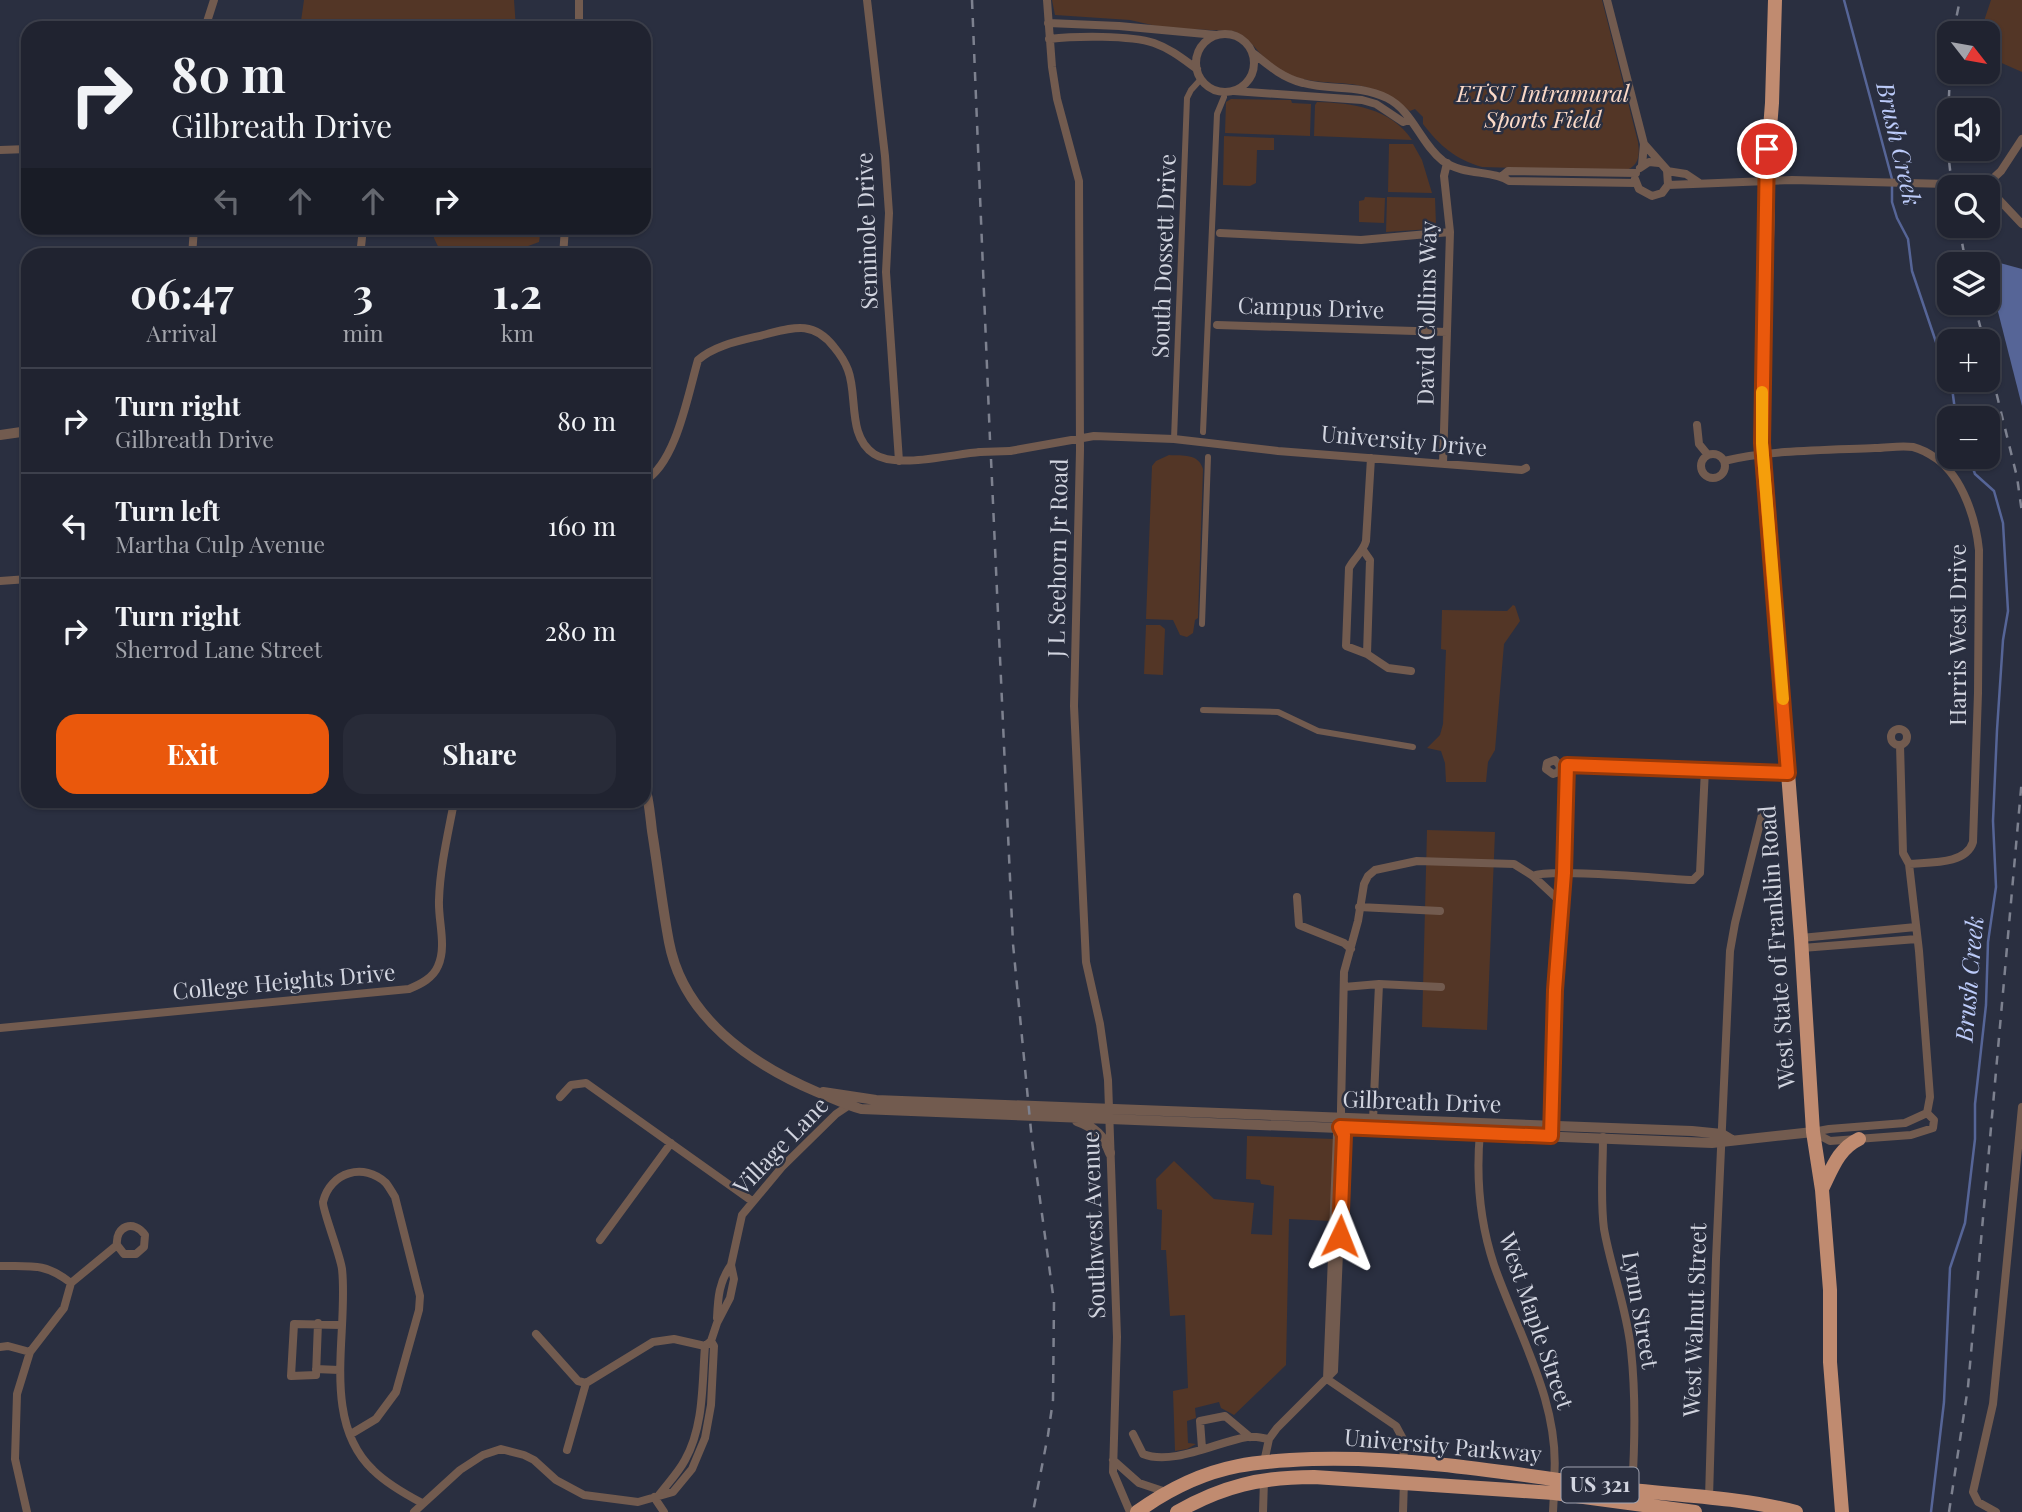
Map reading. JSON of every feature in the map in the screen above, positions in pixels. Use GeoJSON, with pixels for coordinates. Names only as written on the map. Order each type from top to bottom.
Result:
{"type":"FeatureCollection","features":[{"type":"Feature","properties":{"kind":"highway","name":"West State of Franklin Road"},"geometry":{"type":"LineString","coordinates":[[1775,0],[1767,181],[1762,395],[1764,455],[1813,1132],[1822,1190],[1830,1299],[1830,1362],[1842,1512]]}},
{"type":"Feature","properties":{"kind":"highway"},"geometry":{"type":"LineString","coordinates":[[1822,1190],[1837,1157],[1848,1144],[1859,1139]]}},
{"type":"Feature","properties":{"kind":"highway","name":"University Parkway"},"geometry":{"type":"LineString","coordinates":[[1137,1512],[1169,1492],[1214,1473],[1264,1462],[1356,1458],[1404,1462],[1695,1512]]}},
{"type":"Feature","properties":{"kind":"highway"},"geometry":{"type":"LineString","coordinates":[[1264,1462],[1264,1480]]}},
{"type":"Feature","properties":{"kind":"highway"},"geometry":{"type":"LineString","coordinates":[[1404,1462],[1404,1481]]}},
{"type":"Feature","properties":{"kind":"highway","name":"University Parkway"},"geometry":{"type":"LineString","coordinates":[[1177,1512],[1217,1491],[1264,1480],[1314,1477],[1554,1486]]}},
{"type":"Feature","properties":{"kind":"highway","name":"University Parkway"},"geometry":{"type":"LineString","coordinates":[[1631,1502],[1709,1498],[1796,1512]]}},
{"type":"Feature","properties":{"kind":"street"},"geometry":{"type":"LineString","coordinates":[[207,21],[214,0]]}},
{"type":"Feature","properties":{"kind":"street"},"geometry":{"type":"LineString","coordinates":[[579,0],[579,21]]}},
{"type":"Feature","properties":{"kind":"street","name":"Seminole Drive"},"geometry":{"type":"LineString","coordinates":[[867,0],[889,213],[886,272],[899,461]]}},
{"type":"Feature","properties":{"kind":"street","name":"J L Seehorn Jr Road"},"geometry":{"type":"LineString","coordinates":[[1046,0],[1057,99],[1079,181],[1079,438],[1074,706],[1086,962],[1107,1059],[1109,1114]]}},
{"type":"Feature","properties":{"kind":"street"},"geometry":{"type":"LineString","coordinates":[[1607,0],[1644,144],[1667,171],[1686,174],[1699,182]]}},
{"type":"Feature","properties":{"kind":"street"},"geometry":{"type":"LineString","coordinates":[[1048,23],[1236,35],[1267,65],[1295,81],[1355,88],[1397,104],[1407,113],[1409,120],[1436,155],[1470,173],[1502,176],[1508,181],[1636,183]]}},
{"type":"Feature","properties":{"kind":"street"},"geometry":{"type":"LineString","coordinates":[[1217,35],[1204,42],[1197,55],[1197,69],[1201,79],[1214,90],[1362,100],[1376,104],[1403,122],[1409,120]]}},
{"type":"Feature","properties":{"kind":"street"},"geometry":{"type":"LineString","coordinates":[[1049,38],[1149,42],[1174,52],[1197,69]]}},
{"type":"Feature","properties":{"kind":"street"},"geometry":{"type":"LineString","coordinates":[[1234,91],[1242,87],[1253,73],[1253,53]]}},
{"type":"Feature","properties":{"kind":"street","name":"South Dossett Drive"},"geometry":{"type":"LineString","coordinates":[[1174,439],[1187,98],[1201,79]]}},
{"type":"Feature","properties":{"kind":"street"},"geometry":{"type":"LineString","coordinates":[[1203,432],[1217,114],[1224,97]]}},
{"type":"Feature","properties":{"kind":"street"},"geometry":{"type":"LineString","coordinates":[[1998,175],[2022,139]]}},
{"type":"Feature","properties":{"kind":"street"},"geometry":{"type":"LineString","coordinates":[[1644,144],[1636,183],[1642,193],[1652,196],[1662,193],[1668,185],[1667,171]]}},
{"type":"Feature","properties":{"kind":"street"},"geometry":{"type":"LineString","coordinates":[[0,150],[21,149]]}},
{"type":"Feature","properties":{"kind":"street"},"geometry":{"type":"LineString","coordinates":[[1502,176],[1508,171],[1639,169],[1649,162],[1659,163]]}},
{"type":"Feature","properties":{"kind":"street","name":"David Collins Way"},"geometry":{"type":"LineString","coordinates":[[1443,464],[1450,232],[1444,176],[1447,163]]}},
{"type":"Feature","properties":{"kind":"street"},"geometry":{"type":"LineString","coordinates":[[1668,185],[1767,181],[1937,185]]}},
{"type":"Feature","properties":{"kind":"street"},"geometry":{"type":"LineString","coordinates":[[2000,200],[2022,223]]}},
{"type":"Feature","properties":{"kind":"street"},"geometry":{"type":"LineString","coordinates":[[1220,233],[1361,240],[1450,232]]}},
{"type":"Feature","properties":{"kind":"street","name":"Campus Drive"},"geometry":{"type":"LineString","coordinates":[[1217,325],[1447,332]]}},
{"type":"Feature","properties":{"kind":"street"},"geometry":{"type":"LineString","coordinates":[[651,476],[669,455],[698,360],[707,352],[734,343],[802,327],[816,330],[823,335],[839,353],[849,370],[858,431],[863,443],[876,455],[899,461],[1010,450],[1079,438]]}},
{"type":"Feature","properties":{"kind":"street"},"geometry":{"type":"LineString","coordinates":[[1697,425],[1699,444],[1708,455]]}},
{"type":"Feature","properties":{"kind":"street"},"geometry":{"type":"LineString","coordinates":[[0,435],[21,432]]}},
{"type":"Feature","properties":{"kind":"street","name":"University Drive"},"geometry":{"type":"LineString","coordinates":[[1079,438],[1094,436],[1174,439],[1443,464],[1522,470],[1526,468]]}},
{"type":"Feature","properties":{"kind":"street","name":"Harris West Drive"},"geometry":{"type":"LineString","coordinates":[[1724,461],[1764,455],[1913,447],[1936,458],[1945,466],[1972,514],[1977,532],[1980,566],[1973,842],[1970,851],[1961,858],[1909,864]]}},
{"type":"Feature","properties":{"kind":"street"},"geometry":{"type":"LineString","coordinates":[[1715,454],[1724,461],[1724,469],[1720,475],[1709,477],[1702,468],[1708,455],[1715,454]]}},
{"type":"Feature","properties":{"kind":"street"},"geometry":{"type":"LineString","coordinates":[[1202,624],[1208,457]]}},
{"type":"Feature","properties":{"kind":"street"},"geometry":{"type":"LineString","coordinates":[[1371,458],[1366,541],[1363,550],[1354,557],[1349,568],[1346,646],[1367,654],[1388,668],[1411,671]]}},
{"type":"Feature","properties":{"kind":"street"},"geometry":{"type":"LineString","coordinates":[[1363,550],[1370,560],[1367,654]]}},
{"type":"Feature","properties":{"kind":"street"},"geometry":{"type":"LineString","coordinates":[[0,581],[21,580]]}},
{"type":"Feature","properties":{"kind":"street"},"geometry":{"type":"LineString","coordinates":[[1203,710],[1278,712],[1318,731],[1413,747]]}},
{"type":"Feature","properties":{"kind":"street"},"geometry":{"type":"LineString","coordinates":[[1900,745],[1903,853],[1909,864],[1916,927],[1930,1097],[1927,1113]]}},
{"type":"Feature","properties":{"kind":"street"},"geometry":{"type":"LineString","coordinates":[[1551,1125],[1555,990],[1564,873],[1560,764],[1788,773]]}},
{"type":"Feature","properties":{"kind":"street"},"geometry":{"type":"LineString","coordinates":[[1533,876],[1564,873],[1665,880],[1698,878],[1705,769]]}},
{"type":"Feature","properties":{"kind":"street","name":"College Heights Drive"},"geometry":{"type":"LineString","coordinates":[[0,1028],[409,989],[421,985],[437,969],[442,951],[439,899],[453,808]]}},
{"type":"Feature","properties":{"kind":"street","name":"Southwest Avenue"},"geometry":{"type":"LineString","coordinates":[[648,808],[669,943],[679,974],[686,989],[716,1027],[735,1046],[757,1062],[815,1091],[849,1101],[861,1109],[1068,1118],[1109,1114]]}},
{"type":"Feature","properties":{"kind":"street","name":"West Walnut Street"},"geometry":{"type":"LineString","coordinates":[[1709,1498],[1725,1139],[1730,951],[1762,815]]}},
{"type":"Feature","properties":{"kind":"street"},"geometry":{"type":"LineString","coordinates":[[1264,1462],[1269,1439],[1327,1379],[1337,1134],[1341,1123],[1344,972],[1359,921],[1359,907],[1368,876],[1375,870],[1407,862],[1514,864],[1533,876],[1562,903]]}},
{"type":"Feature","properties":{"kind":"street"},"geometry":{"type":"LineString","coordinates":[[1297,897],[1298,925],[1344,943],[1351,949]]}},
{"type":"Feature","properties":{"kind":"street"},"geometry":{"type":"LineString","coordinates":[[1359,907],[1440,911]]}},
{"type":"Feature","properties":{"kind":"street"},"geometry":{"type":"LineString","coordinates":[[1801,943],[1916,927]]}},
{"type":"Feature","properties":{"kind":"street"},"geometry":{"type":"LineString","coordinates":[[1801,943],[1917,939]]}},
{"type":"Feature","properties":{"kind":"street"},"geometry":{"type":"LineString","coordinates":[[1344,987],[1379,984],[1440,987]]}},
{"type":"Feature","properties":{"kind":"street"},"geometry":{"type":"LineString","coordinates":[[1373,1120],[1379,984]]}},
{"type":"Feature","properties":{"kind":"street"},"geometry":{"type":"LineString","coordinates":[[560,1097],[572,1086],[586,1083],[751,1201]]}},
{"type":"Feature","properties":{"kind":"street","name":"Southwest Avenue"},"geometry":{"type":"LineString","coordinates":[[849,1101],[889,1100],[1109,1114]]}},
{"type":"Feature","properties":{"kind":"street","name":"Village Lane"},"geometry":{"type":"LineString","coordinates":[[657,1496],[685,1461],[692,1445],[710,1345],[717,1323],[720,1286],[731,1265],[738,1225],[751,1201],[849,1101]]}},
{"type":"Feature","properties":{"kind":"street"},"geometry":{"type":"LineString","coordinates":[[1996,1512],[1978,1502],[1973,1492],[1993,1404],[2022,1107]]}},
{"type":"Feature","properties":{"kind":"street"},"geometry":{"type":"LineString","coordinates":[[1813,1132],[1905,1124],[1927,1113]]}},
{"type":"Feature","properties":{"kind":"street"},"geometry":{"type":"LineString","coordinates":[[1813,1132],[1830,1140],[1911,1135],[1931,1129],[1934,1125],[1933,1117],[1927,1113]]}},
{"type":"Feature","properties":{"kind":"street","name":"Southwest Avenue"},"geometry":{"type":"LineString","coordinates":[[1109,1114],[1117,1337],[1113,1472],[1130,1512]]}},
{"type":"Feature","properties":{"kind":"street","name":"Gilbreath Drive"},"geometry":{"type":"LineString","coordinates":[[1109,1114],[1341,1123],[1480,1132],[1551,1125],[1603,1137],[1725,1139],[1813,1132]]}},
{"type":"Feature","properties":{"kind":"street"},"geometry":{"type":"LineString","coordinates":[[1068,1118],[1099,1134],[1110,1153]]}},
{"type":"Feature","properties":{"kind":"street"},"geometry":{"type":"LineString","coordinates":[[1918,1118],[1917,1125],[1925,1131]]}},
{"type":"Feature","properties":{"kind":"street","name":"Gilbreath Drive"},"geometry":{"type":"LineString","coordinates":[[1341,1123],[1373,1120],[1551,1125],[1725,1139]]}},
{"type":"Feature","properties":{"kind":"street","name":"West Maple Street"},"geometry":{"type":"LineString","coordinates":[[1480,1132],[1478,1168],[1483,1220],[1493,1262],[1547,1405],[1554,1453],[1553,1512]]}},
{"type":"Feature","properties":{"kind":"street","name":"Lynn Street"},"geometry":{"type":"LineString","coordinates":[[1603,1137],[1604,1229],[1629,1333],[1633,1374],[1635,1465],[1631,1502]]}},
{"type":"Feature","properties":{"kind":"street"},"geometry":{"type":"LineString","coordinates":[[600,1240],[671,1143]]}},
{"type":"Feature","properties":{"kind":"street"},"geometry":{"type":"LineString","coordinates":[[351,1434],[376,1419],[396,1392],[419,1310],[420,1296],[395,1196],[385,1182],[366,1172],[354,1171],[338,1178],[323,1202],[342,1268],[342,1401],[351,1434],[359,1453],[373,1470],[422,1503]]}},
{"type":"Feature","properties":{"kind":"street"},"geometry":{"type":"LineString","coordinates":[[27,1512],[15,1459],[18,1394],[30,1352],[64,1308],[71,1283],[117,1245]]}},
{"type":"Feature","properties":{"kind":"street"},"geometry":{"type":"LineString","coordinates":[[0,1266],[41,1266],[57,1272],[71,1283]]}},
{"type":"Feature","properties":{"kind":"street"},"geometry":{"type":"LineString","coordinates":[[318,1323],[316,1375],[291,1376],[293,1321],[318,1323],[341,1325]]}},
{"type":"Feature","properties":{"kind":"street"},"geometry":{"type":"LineString","coordinates":[[536,1334],[578,1381],[586,1383]]}},
{"type":"Feature","properties":{"kind":"street"},"geometry":{"type":"LineString","coordinates":[[567,1450],[586,1383],[653,1342],[674,1339],[710,1345]]}},
{"type":"Feature","properties":{"kind":"street"},"geometry":{"type":"LineString","coordinates":[[0,1347],[8,1346],[30,1352]]}},
{"type":"Feature","properties":{"kind":"street"},"geometry":{"type":"LineString","coordinates":[[316,1369],[340,1370]]}},
{"type":"Feature","properties":{"kind":"street"},"geometry":{"type":"LineString","coordinates":[[1327,1379],[1396,1426],[1403,1439],[1404,1462]]}},
{"type":"Feature","properties":{"kind":"street"},"geometry":{"type":"LineString","coordinates":[[1202,1448],[1199,1421],[1225,1416],[1250,1437]]}},
{"type":"Feature","properties":{"kind":"street"},"geometry":{"type":"LineString","coordinates":[[1133,1434],[1139,1448],[1148,1456],[1178,1456],[1250,1437],[1269,1439]]}},
{"type":"Feature","properties":{"kind":"street"},"geometry":{"type":"LineString","coordinates":[[414,1512],[460,1470],[483,1455],[501,1449],[534,1460],[556,1480],[584,1495],[638,1502],[657,1496],[664,1512]]}},
{"type":"Feature","properties":{"kind":"street"},"geometry":{"type":"LineString","coordinates":[[1113,1460],[1139,1483],[1169,1492]]}},
{"type":"Feature","properties":{"kind":"street"},"geometry":{"type":"LineString","coordinates":[[1263,1512],[1264,1480]]}},
{"type":"Feature","properties":{"kind":"street"},"geometry":{"type":"LineString","coordinates":[[1403,1512],[1404,1481]]}},
{"type":"Feature","properties":{"kind":"green space"},"geometry":{"type":"Polygon","coordinates":[[[304,0],[514,0],[516,21],[301,21],[304,0]]]}},
{"type":"Feature","properties":{"kind":"green space","name":"ETSU Intramural Sports Field"},"geometry":{"type":"Polygon","coordinates":[[[1052,0],[1602,0],[1638,142],[1637,160],[1624,171],[1482,167],[1456,156],[1442,145],[1423,124],[1423,117],[1415,109],[1410,111],[1385,95],[1364,87],[1291,76],[1275,68],[1247,39],[1233,31],[1165,28],[1130,20],[1055,15],[1052,0]]]}},
{"type":"Feature","properties":{"kind":"green space"},"geometry":{"type":"Polygon","coordinates":[[[1991,0],[2022,0],[2022,72],[2000,62],[2000,21],[1984,21],[1991,0]]]}},
{"type":"Feature","properties":{"kind":"green space"},"geometry":{"type":"Polygon","coordinates":[[[1231,99],[1291,100],[1292,103],[1311,104],[1310,136],[1225,133],[1226,102],[1231,99]]]}},
{"type":"Feature","properties":{"kind":"green space"},"geometry":{"type":"Polygon","coordinates":[[[1317,102],[1370,109],[1393,121],[1412,140],[1314,136],[1317,102]]]}},
{"type":"Feature","properties":{"kind":"green space"},"geometry":{"type":"Polygon","coordinates":[[[1224,136],[1274,138],[1274,150],[1257,150],[1256,183],[1250,186],[1223,185],[1224,136]]]}},
{"type":"Feature","properties":{"kind":"green space"},"geometry":{"type":"Polygon","coordinates":[[[1389,144],[1413,144],[1422,160],[1432,193],[1388,192],[1389,144]]]}},
{"type":"Feature","properties":{"kind":"green space"},"geometry":{"type":"Polygon","coordinates":[[[1365,197],[1385,198],[1384,223],[1359,222],[1359,201],[1365,197]]]}},
{"type":"Feature","properties":{"kind":"green space"},"geometry":{"type":"Polygon","coordinates":[[[1387,197],[1435,198],[1436,225],[1431,229],[1386,232],[1387,197]]]}},
{"type":"Feature","properties":{"kind":"green space"},"geometry":{"type":"Polygon","coordinates":[[[434,235],[540,235],[539,242],[523,248],[439,248],[434,235]]]}},
{"type":"Feature","properties":{"kind":"green space"},"geometry":{"type":"Polygon","coordinates":[[[1169,455],[1194,458],[1203,469],[1198,618],[1195,620],[1193,633],[1187,637],[1180,635],[1173,620],[1146,619],[1152,466],[1169,455]]]}},
{"type":"Feature","properties":{"kind":"green space"},"geometry":{"type":"Polygon","coordinates":[[[1513,605],[1520,621],[1504,644],[1495,750],[1488,762],[1486,782],[1446,782],[1441,751],[1427,748],[1440,735],[1443,724],[1446,650],[1441,649],[1442,610],[1507,611],[1513,605]]]}},
{"type":"Feature","properties":{"kind":"green space"},"geometry":{"type":"Polygon","coordinates":[[[1146,625],[1160,625],[1165,629],[1163,675],[1144,674],[1146,625]]]}},
{"type":"Feature","properties":{"kind":"green space"},"geometry":{"type":"Polygon","coordinates":[[[1427,830],[1495,832],[1487,1030],[1422,1027],[1427,830]]]}},
{"type":"Feature","properties":{"kind":"green space"},"geometry":{"type":"Polygon","coordinates":[[[1247,1136],[1334,1139],[1332,1221],[1289,1219],[1286,1365],[1234,1415],[1221,1408],[1219,1402],[1195,1408],[1196,1418],[1187,1421],[1188,1443],[1196,1444],[1175,1451],[1173,1391],[1188,1388],[1185,1315],[1170,1316],[1166,1250],[1161,1250],[1162,1210],[1157,1209],[1156,1179],[1174,1161],[1214,1199],[1254,1203],[1251,1234],[1272,1235],[1274,1186],[1261,1184],[1260,1180],[1246,1179],[1247,1136]]]}},
{"type":"Feature","properties":{"kind":"water"},"geometry":{"type":"Polygon","coordinates":[[[2000,263],[2022,269],[2022,406],[1999,315],[2000,263]]]}},
{"type":"Feature","properties":{"kind":"waterway","name":"Brush Creek"},"geometry":{"type":"LineString","coordinates":[[1844,0],[1892,179]]}},
{"type":"Feature","properties":{"kind":"waterway","name":"Brush Creek"},"geometry":{"type":"LineString","coordinates":[[1892,185],[1892,202],[1908,239],[1912,271],[1937,345]]}},
{"type":"Feature","properties":{"kind":"waterway","name":"Brush Creek"},"geometry":{"type":"LineString","coordinates":[[1953,392],[1954,406]]}},
{"type":"Feature","properties":{"kind":"waterway","name":"Brush Creek"},"geometry":{"type":"LineString","coordinates":[[1931,1512],[1944,1402],[1950,1268],[1965,1223],[1975,1139],[1975,1104],[1986,1005],[1988,942],[1996,887],[1993,821],[2003,640],[2008,611],[2003,523],[1994,491],[1975,474],[1973,469]]}},
{"type":"Feature","properties":{"kind":"railway"},"geometry":{"type":"LineString","coordinates":[[972,0],[990,440]]}},
{"type":"Feature","properties":{"kind":"railway"},"geometry":{"type":"LineString","coordinates":[[1956,21],[1960,0]]}},
{"type":"Feature","properties":{"kind":"railway"},"geometry":{"type":"LineString","coordinates":[[1949,84],[1947,143],[1951,175]]}},
{"type":"Feature","properties":{"kind":"railway"},"geometry":{"type":"LineString","coordinates":[[1961,238],[1964,252]]}},
{"type":"Feature","properties":{"kind":"railway"},"geometry":{"type":"LineString","coordinates":[[1977,315],[1981,329]]}},
{"type":"Feature","properties":{"kind":"railway"},"geometry":{"type":"LineString","coordinates":[[1996,392],[2017,477],[2022,513]]}},
{"type":"Feature","properties":{"kind":"railway"},"geometry":{"type":"LineString","coordinates":[[991,459],[1013,944],[1032,1141],[1054,1302],[1053,1400],[1033,1512]]}},
{"type":"Feature","properties":{"kind":"railway"},"geometry":{"type":"LineString","coordinates":[[1949,1512],[1968,1387],[2022,778]]}},
{"type":"Feature","properties":{"kind":"slow traffic"},"geometry":{"type":"LineString","coordinates":[[1762,392],[1762,443],[1783,699]]}},
{"type":"Feature","properties":{"kind":"route"},"geometry":{"type":"LineString","coordinates":[[1340,1236],[1344,1135],[1340,1127],[1551,1136],[1555,990],[1564,873],[1567,765],[1788,773],[1762,443],[1767,149]]}}]}
